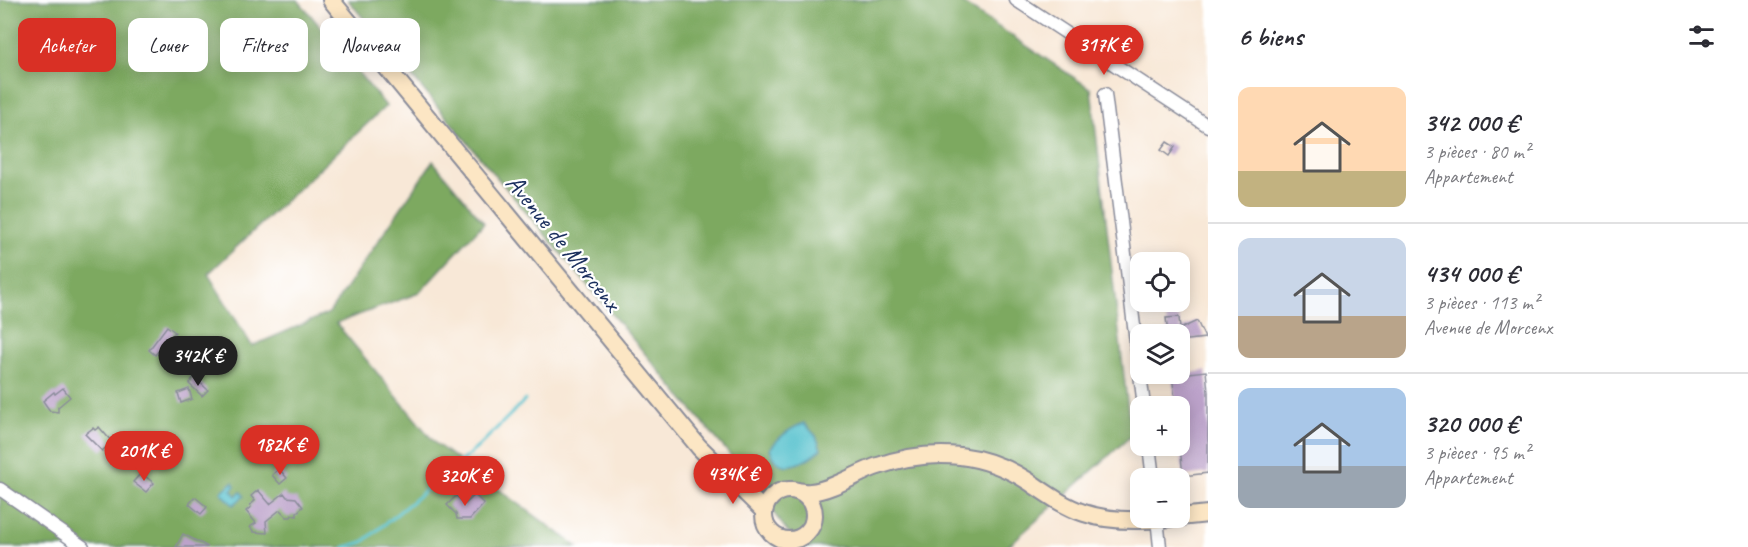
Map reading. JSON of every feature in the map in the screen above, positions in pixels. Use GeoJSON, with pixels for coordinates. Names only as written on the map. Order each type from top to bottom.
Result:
{"type":"FeatureCollection","features":[{"type":"Feature","properties":{"kind":"main road","name":"Avenue de Morcenx"},"geometry":{"type":"LineString","coordinates":[[331,0],[699,447],[727,475],[767,504]]}},
{"type":"Feature","properties":{"kind":"main road"},"geometry":{"type":"LineString","coordinates":[[793,490],[807,498],[814,512],[809,539],[798,539],[794,544],[770,533],[764,519],[767,504],[785,490],[793,490],[810,492],[840,483],[876,467],[919,456],[962,456],[989,462],[1005,468],[1085,514],[1130,520]]}},
{"type":"Feature","properties":{"kind":"main road"},"geometry":{"type":"LineString","coordinates":[[814,512],[821,501],[840,483]]}},
{"type":"Feature","properties":{"kind":"main road"},"geometry":{"type":"LineString","coordinates":[[1190,515],[1208,514]]}},
{"type":"Feature","properties":{"kind":"street"},"geometry":{"type":"LineString","coordinates":[[1016,0],[1208,126]]}},
{"type":"Feature","properties":{"kind":"street"},"geometry":{"type":"LineString","coordinates":[[1105,94],[1143,396]]}},
{"type":"Feature","properties":{"kind":"street"},"geometry":{"type":"LineString","coordinates":[[0,489],[83,547]]}},
{"type":"Feature","properties":{"kind":"street"},"geometry":{"type":"LineString","coordinates":[[1160,547],[1161,528]]}},
{"type":"Feature","properties":{"kind":"green space"},"geometry":{"type":"Polygon","coordinates":[[[0,0],[298,0],[320,26],[320,72],[358,72],[386,106],[208,274],[252,346],[329,313],[433,161],[484,223],[419,293],[336,323],[435,443],[578,547],[0,547],[0,0]]]}},
{"type":"Feature","properties":{"kind":"green space"},"geometry":{"type":"Polygon","coordinates":[[[348,0],[958,0],[1091,89],[1130,437],[1007,547],[799,547],[735,461],[408,72],[420,72],[420,18],[363,18],[348,0]]]}},
{"type":"Feature","properties":{"kind":"water"},"geometry":{"type":"Polygon","coordinates":[[[804,423],[816,436],[821,449],[798,464],[779,463],[770,449],[785,433],[804,423]]]}},
{"type":"Feature","properties":{"kind":"water"},"geometry":{"type":"Polygon","coordinates":[[[233,482],[235,486],[231,490],[236,496],[241,492],[244,496],[233,505],[221,492],[233,482]]]}},
{"type":"Feature","properties":{"kind":"building"},"geometry":{"type":"Polygon","coordinates":[[[1167,142],[1175,147],[1169,156],[1161,150],[1167,142]]]}},
{"type":"Feature","properties":{"kind":"building"},"geometry":{"type":"Polygon","coordinates":[[[1179,317],[1180,324],[1167,324],[1166,318],[1179,317]]]}},
{"type":"Feature","properties":{"kind":"building"},"geometry":{"type":"Polygon","coordinates":[[[1197,321],[1205,338],[1190,340],[1190,324],[1197,321]]]}},
{"type":"Feature","properties":{"kind":"building"},"geometry":{"type":"Polygon","coordinates":[[[167,326],[175,332],[155,355],[149,350],[167,326]]]}},
{"type":"Feature","properties":{"kind":"building"},"geometry":{"type":"Polygon","coordinates":[[[1206,371],[1208,473],[1190,475],[1190,468],[1182,468],[1181,456],[1190,456],[1190,396],[1175,396],[1173,384],[1190,384],[1190,373],[1206,371]]]}},
{"type":"Feature","properties":{"kind":"building"},"geometry":{"type":"Polygon","coordinates":[[[194,377],[208,390],[202,396],[189,384],[194,377]]]}},
{"type":"Feature","properties":{"kind":"building"},"geometry":{"type":"Polygon","coordinates":[[[63,388],[70,397],[58,407],[58,412],[50,411],[43,401],[63,388]]]}},
{"type":"Feature","properties":{"kind":"building"},"geometry":{"type":"Polygon","coordinates":[[[189,389],[192,399],[181,403],[178,393],[189,389]]]}},
{"type":"Feature","properties":{"kind":"building"},"geometry":{"type":"Polygon","coordinates":[[[99,427],[112,442],[102,451],[85,434],[99,427]]]}},
{"type":"Feature","properties":{"kind":"building"},"geometry":{"type":"Polygon","coordinates":[[[173,450],[179,456],[172,464],[166,458],[173,450]]]}},
{"type":"Feature","properties":{"kind":"building"},"geometry":{"type":"Polygon","coordinates":[[[279,469],[287,478],[280,484],[272,475],[279,469]]]}},
{"type":"Feature","properties":{"kind":"building"},"geometry":{"type":"Polygon","coordinates":[[[141,473],[154,483],[146,492],[133,482],[141,473]]]}},
{"type":"Feature","properties":{"kind":"building"},"geometry":{"type":"Polygon","coordinates":[[[258,490],[270,504],[284,493],[287,497],[296,498],[303,507],[297,512],[297,516],[292,515],[291,517],[287,517],[280,510],[266,521],[267,533],[254,532],[250,527],[256,523],[246,511],[255,501],[251,496],[258,490]]]}},
{"type":"Feature","properties":{"kind":"building"},"geometry":{"type":"Polygon","coordinates":[[[475,495],[484,504],[470,519],[457,519],[456,514],[447,505],[456,496],[465,504],[475,495]]]}},
{"type":"Feature","properties":{"kind":"building"},"geometry":{"type":"Polygon","coordinates":[[[195,497],[207,507],[201,514],[189,504],[195,497]]]}},
{"type":"Feature","properties":{"kind":"building"},"geometry":{"type":"Polygon","coordinates":[[[183,534],[208,547],[176,547],[183,534]]]}},
{"type":"Feature","properties":{"kind":"waterway"},"geometry":{"type":"LineString","coordinates":[[345,547],[363,542],[478,447],[525,400]]}}]}
